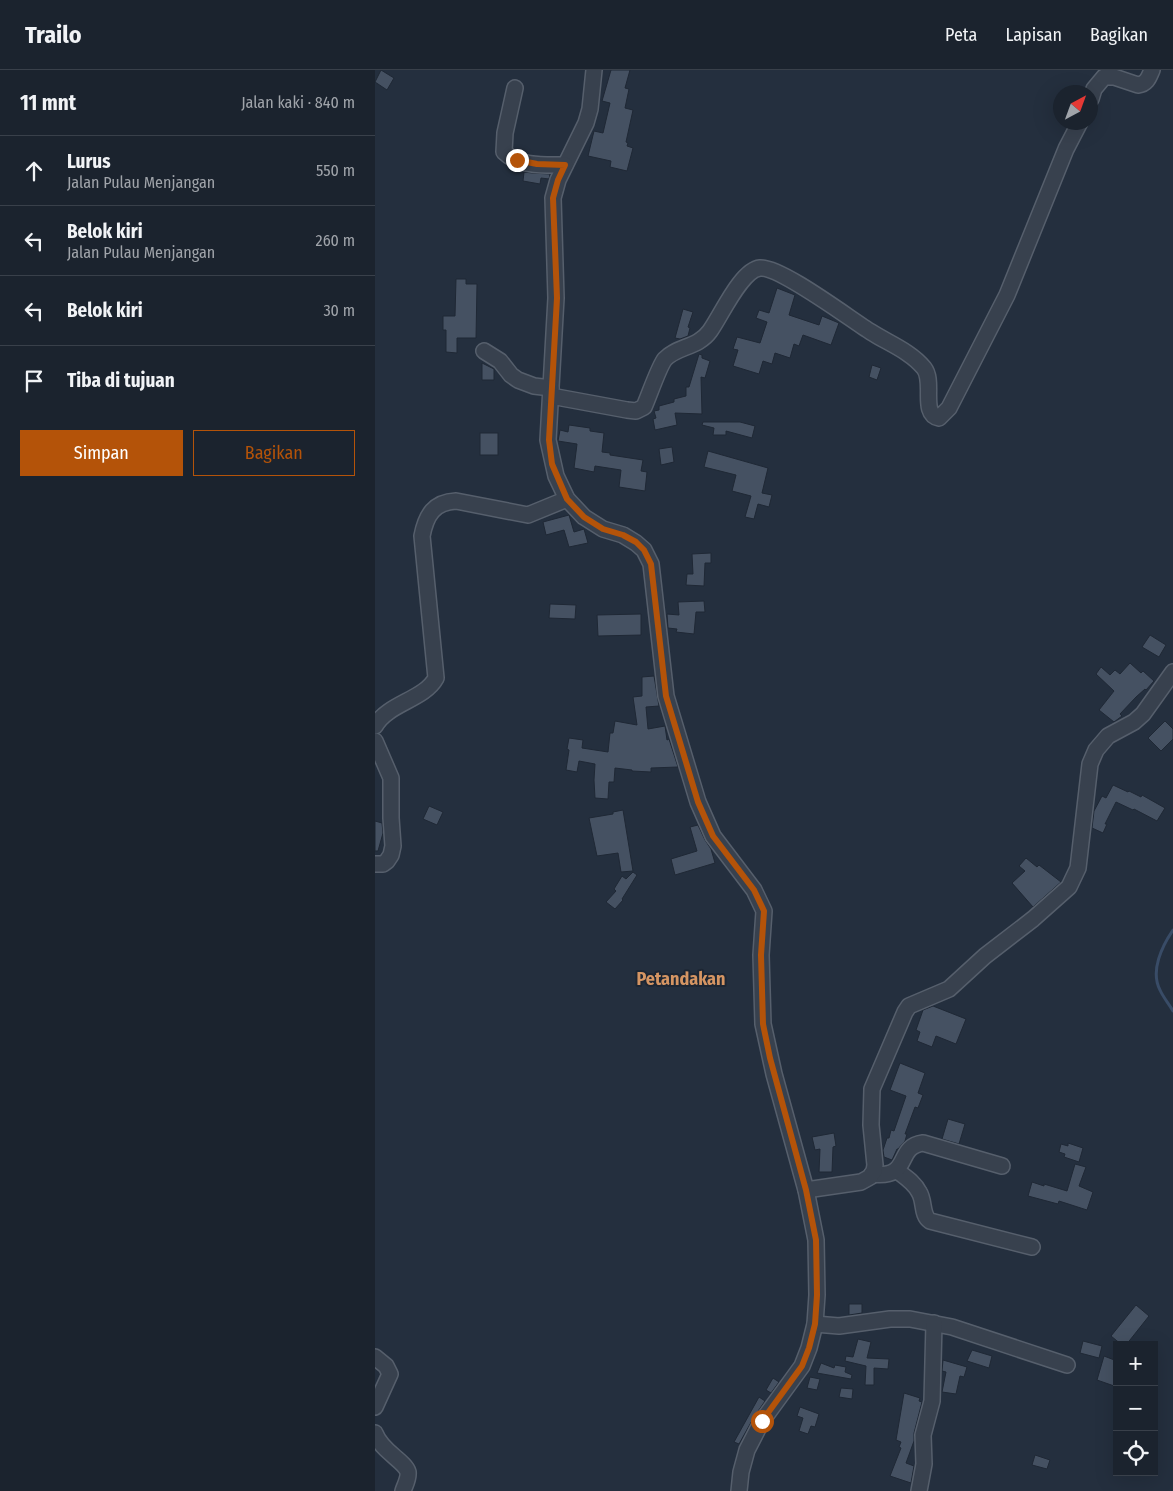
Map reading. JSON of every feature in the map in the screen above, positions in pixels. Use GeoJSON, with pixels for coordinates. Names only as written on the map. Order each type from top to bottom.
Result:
{"type":"FeatureCollection","features":[{"type":"Feature","properties":{"kind":"street"},"geometry":{"type":"LineString","coordinates":[[594,70],[590,109],[586,123],[558,180],[553,198],[557,298],[549,440],[552,464],[567,499],[584,517],[603,529],[623,535],[636,542],[644,550],[651,564],[666,696],[698,802],[713,836],[754,890],[764,911],[761,955],[763,1024],[772,1066],[806,1190],[814,1225],[818,1256],[815,1324],[802,1366],[762,1421],[747,1450],[741,1472],[739,1491]]}},
{"type":"Feature","properties":{"kind":"street"},"geometry":{"type":"LineString","coordinates":[[1097,85],[1103,77],[1114,76],[1138,86],[1145,83],[1152,70]]}},
{"type":"Feature","properties":{"kind":"street"},"geometry":{"type":"LineString","coordinates":[[515,88],[505,133],[504,152],[513,159],[527,163],[565,165]]}},
{"type":"Feature","properties":{"kind":"street"},"geometry":{"type":"LineString","coordinates":[[484,351],[500,361],[515,378],[534,386],[551,392],[636,411],[643,407],[665,359],[675,352],[701,341],[716,323],[741,280],[759,268],[767,268],[790,279],[908,354],[919,363],[929,376],[929,408],[932,414],[939,418],[949,408],[1007,295],[1066,150],[1076,130]]}},
{"type":"Feature","properties":{"kind":"street"},"geometry":{"type":"LineString","coordinates":[[375,726],[387,713],[430,685],[436,678],[422,536],[424,526],[433,509],[448,501],[456,501],[529,515],[567,499]]}},
{"type":"Feature","properties":{"kind":"street"},"geometry":{"type":"LineString","coordinates":[[806,1190],[861,1182],[867,1180],[872,1174],[875,1165],[871,1125],[872,1089],[905,1012],[909,1006],[949,989],[985,956],[1033,919],[1069,887],[1078,868],[1090,764],[1095,750],[1108,736],[1134,722],[1143,714],[1173,672]]}},
{"type":"Feature","properties":{"kind":"street"},"geometry":{"type":"LineString","coordinates":[[375,742],[391,778],[393,846],[387,861],[383,864],[375,864]]}},
{"type":"Feature","properties":{"kind":"street"},"geometry":{"type":"LineString","coordinates":[[872,1174],[885,1175],[896,1170],[912,1147],[923,1143],[1002,1166]]}},
{"type":"Feature","properties":{"kind":"street"},"geometry":{"type":"LineString","coordinates":[[896,1170],[913,1183],[918,1190],[923,1198],[924,1214],[930,1221],[1032,1247]]}},
{"type":"Feature","properties":{"kind":"street"},"geometry":{"type":"LineString","coordinates":[[815,1324],[839,1326],[890,1319],[935,1323],[1067,1365]]}},
{"type":"Feature","properties":{"kind":"street"},"geometry":{"type":"LineString","coordinates":[[919,1491],[924,1464],[923,1435],[931,1400],[935,1323]]}},
{"type":"Feature","properties":{"kind":"street"},"geometry":{"type":"LineString","coordinates":[[375,1357],[386,1366],[390,1374],[375,1407]]}},
{"type":"Feature","properties":{"kind":"street"},"geometry":{"type":"LineString","coordinates":[[375,1433],[378,1442],[407,1469],[408,1476],[403,1491]]}},
{"type":"Feature","properties":{"kind":"building"},"geometry":{"type":"Polygon","coordinates":[[[381,70],[394,78],[387,90],[375,82],[381,70]]]}},
{"type":"Feature","properties":{"kind":"building"},"geometry":{"type":"Polygon","coordinates":[[[611,70],[630,70],[625,88],[629,89],[625,108],[633,110],[626,142],[628,143],[627,146],[633,148],[627,171],[610,167],[611,161],[588,156],[594,131],[603,133],[610,103],[602,101],[611,70]]]}},
{"type":"Feature","properties":{"kind":"building"},"geometry":{"type":"Polygon","coordinates":[[[524,172],[550,174],[549,179],[541,178],[540,184],[523,181],[524,172]]]}},
{"type":"Feature","properties":{"kind":"building"},"geometry":{"type":"Polygon","coordinates":[[[456,279],[466,279],[466,284],[477,284],[476,338],[457,338],[457,353],[446,352],[446,330],[443,330],[443,316],[455,316],[456,279]]]}},
{"type":"Feature","properties":{"kind":"building"},"geometry":{"type":"Polygon","coordinates":[[[777,288],[795,295],[789,315],[819,325],[822,316],[839,323],[831,345],[803,335],[799,346],[794,344],[790,358],[775,353],[772,364],[763,361],[759,374],[733,366],[738,350],[733,349],[737,337],[760,343],[767,322],[756,318],[759,310],[769,313],[777,288]]]}},
{"type":"Feature","properties":{"kind":"building"},"geometry":{"type":"Polygon","coordinates":[[[683,309],[693,312],[688,327],[690,328],[688,336],[680,339],[675,338],[683,309]]]}},
{"type":"Feature","properties":{"kind":"building"},"geometry":{"type":"Polygon","coordinates":[[[699,354],[702,355],[702,358],[710,361],[705,378],[701,377],[702,414],[675,413],[677,425],[655,430],[653,419],[656,418],[654,411],[659,410],[659,406],[686,396],[686,387],[689,387],[699,354]]]}},
{"type":"Feature","properties":{"kind":"building"},"geometry":{"type":"Polygon","coordinates":[[[482,363],[494,369],[494,380],[482,380],[482,363]]]}},
{"type":"Feature","properties":{"kind":"building"},"geometry":{"type":"Polygon","coordinates":[[[872,365],[881,368],[877,380],[869,377],[872,365]]]}},
{"type":"Feature","properties":{"kind":"building"},"geometry":{"type":"Polygon","coordinates":[[[703,422],[740,422],[755,426],[752,438],[726,431],[726,435],[713,435],[714,428],[702,425],[703,422]]]}},
{"type":"Feature","properties":{"kind":"building"},"geometry":{"type":"Polygon","coordinates":[[[569,425],[590,428],[590,431],[604,433],[602,452],[643,460],[641,471],[647,472],[645,491],[619,487],[621,470],[595,466],[594,472],[574,468],[577,444],[558,441],[560,430],[568,432],[569,425]]]}},
{"type":"Feature","properties":{"kind":"building"},"geometry":{"type":"Polygon","coordinates":[[[480,433],[498,433],[498,455],[480,455],[480,433]]]}},
{"type":"Feature","properties":{"kind":"building"},"geometry":{"type":"Polygon","coordinates":[[[672,447],[674,462],[661,465],[659,449],[672,447]]]}},
{"type":"Feature","properties":{"kind":"building"},"geometry":{"type":"Polygon","coordinates":[[[708,451],[768,468],[762,493],[772,495],[769,507],[758,504],[754,519],[745,517],[751,496],[732,491],[736,475],[704,467],[708,451]]]}},
{"type":"Feature","properties":{"kind":"building"},"geometry":{"type":"Polygon","coordinates":[[[569,515],[574,532],[584,529],[588,543],[569,547],[564,530],[546,535],[543,522],[569,515]]]}},
{"type":"Feature","properties":{"kind":"building"},"geometry":{"type":"Polygon","coordinates":[[[711,553],[711,563],[705,563],[704,586],[686,585],[687,574],[693,574],[692,554],[711,553]]]}},
{"type":"Feature","properties":{"kind":"building"},"geometry":{"type":"Polygon","coordinates":[[[704,601],[705,612],[696,612],[694,634],[676,632],[677,629],[668,628],[667,614],[679,615],[678,602],[704,601]]]}},
{"type":"Feature","properties":{"kind":"building"},"geometry":{"type":"Polygon","coordinates":[[[550,604],[576,605],[575,619],[549,618],[550,604]]]}},
{"type":"Feature","properties":{"kind":"building"},"geometry":{"type":"Polygon","coordinates":[[[641,614],[641,635],[598,636],[597,615],[641,614]]]}},
{"type":"Feature","properties":{"kind":"building"},"geometry":{"type":"Polygon","coordinates":[[[1150,635],[1166,645],[1159,657],[1142,647],[1150,635]]]}},
{"type":"Feature","properties":{"kind":"building"},"geometry":{"type":"Polygon","coordinates":[[[1130,663],[1154,681],[1136,697],[1120,714],[1122,716],[1114,722],[1099,710],[1114,691],[1096,674],[1101,667],[1110,675],[1115,670],[1120,674],[1130,663]]]}},
{"type":"Feature","properties":{"kind":"building"},"geometry":{"type":"Polygon","coordinates":[[[654,676],[659,706],[646,707],[648,729],[665,726],[667,740],[669,739],[678,767],[651,768],[651,772],[615,768],[614,782],[609,782],[608,799],[595,798],[595,764],[579,761],[577,772],[566,770],[569,738],[583,740],[582,748],[608,752],[610,733],[613,733],[615,721],[637,725],[633,697],[642,696],[642,677],[654,676]]]}},
{"type":"Feature","properties":{"kind":"building"},"geometry":{"type":"Polygon","coordinates":[[[1165,721],[1173,729],[1173,739],[1161,751],[1148,738],[1165,721]]]}},
{"type":"Feature","properties":{"kind":"building"},"geometry":{"type":"Polygon","coordinates":[[[1113,785],[1141,797],[1142,795],[1165,808],[1157,821],[1116,802],[1105,824],[1107,824],[1103,833],[1092,828],[1094,811],[1102,796],[1106,798],[1113,785]]]}},
{"type":"Feature","properties":{"kind":"building"},"geometry":{"type":"Polygon","coordinates":[[[429,806],[443,812],[437,825],[423,819],[429,806]]]}},
{"type":"Feature","properties":{"kind":"building"},"geometry":{"type":"Polygon","coordinates":[[[623,810],[633,871],[621,872],[618,853],[597,856],[589,818],[613,814],[613,812],[623,810]]]}},
{"type":"Feature","properties":{"kind":"building"},"geometry":{"type":"Polygon","coordinates":[[[375,821],[382,823],[383,833],[378,851],[375,851],[375,821]]]}},
{"type":"Feature","properties":{"kind":"building"},"geometry":{"type":"Polygon","coordinates":[[[698,825],[711,849],[715,863],[675,875],[671,859],[697,851],[690,827],[698,825]]]}},
{"type":"Feature","properties":{"kind":"building"},"geometry":{"type":"Polygon","coordinates":[[[1026,858],[1037,867],[1039,865],[1061,882],[1033,907],[1012,883],[1025,871],[1019,866],[1026,858]]]}},
{"type":"Feature","properties":{"kind":"building"},"geometry":{"type":"Polygon","coordinates":[[[633,872],[637,875],[623,900],[615,909],[606,902],[616,891],[614,889],[622,876],[626,879],[633,872]]]}},
{"type":"Feature","properties":{"kind":"building"},"geometry":{"type":"Polygon","coordinates":[[[933,1006],[966,1019],[956,1044],[936,1036],[932,1047],[917,1041],[920,1032],[916,1030],[923,1010],[933,1006]]]}},
{"type":"Feature","properties":{"kind":"building"},"geometry":{"type":"Polygon","coordinates":[[[900,1063],[925,1073],[918,1093],[923,1095],[918,1108],[915,1107],[905,1134],[907,1134],[905,1141],[897,1149],[892,1160],[884,1157],[883,1150],[891,1130],[894,1131],[906,1096],[890,1090],[900,1063]]]}},
{"type":"Feature","properties":{"kind":"building"},"geometry":{"type":"Polygon","coordinates":[[[948,1119],[965,1124],[959,1144],[942,1139],[948,1119]]]}},
{"type":"Feature","properties":{"kind":"building"},"geometry":{"type":"Polygon","coordinates":[[[834,1133],[836,1146],[833,1147],[832,1172],[819,1172],[820,1149],[815,1150],[812,1137],[834,1133]]]}},
{"type":"Feature","properties":{"kind":"building"},"geometry":{"type":"Polygon","coordinates":[[[1068,1143],[1083,1148],[1079,1162],[1064,1157],[1065,1154],[1059,1152],[1061,1144],[1068,1146],[1068,1143]]]}},
{"type":"Feature","properties":{"kind":"building"},"geometry":{"type":"Polygon","coordinates":[[[1075,1164],[1086,1167],[1079,1186],[1093,1192],[1087,1210],[1059,1201],[1058,1204],[1028,1196],[1032,1182],[1067,1191],[1075,1164]]]}},
{"type":"Feature","properties":{"kind":"building"},"geometry":{"type":"Polygon","coordinates":[[[849,1304],[862,1304],[862,1313],[849,1315],[849,1304]]]}},
{"type":"Feature","properties":{"kind":"building"},"geometry":{"type":"Polygon","coordinates":[[[1136,1305],[1149,1316],[1129,1341],[1117,1341],[1111,1336],[1136,1305]]]}},
{"type":"Feature","properties":{"kind":"building"},"geometry":{"type":"Polygon","coordinates":[[[858,1339],[871,1342],[867,1358],[889,1359],[888,1369],[874,1368],[874,1385],[865,1385],[866,1366],[845,1361],[846,1356],[853,1357],[858,1339]]]}},
{"type":"Feature","properties":{"kind":"building"},"geometry":{"type":"Polygon","coordinates":[[[1083,1341],[1102,1346],[1099,1358],[1080,1353],[1083,1341]]]}},
{"type":"Feature","properties":{"kind":"building"},"geometry":{"type":"Polygon","coordinates":[[[972,1350],[992,1356],[989,1368],[967,1361],[972,1350]]]}},
{"type":"Feature","properties":{"kind":"building"},"geometry":{"type":"Polygon","coordinates":[[[1104,1356],[1113,1359],[1113,1386],[1097,1380],[1104,1356]]]}},
{"type":"Feature","properties":{"kind":"building"},"geometry":{"type":"Polygon","coordinates":[[[943,1360],[967,1367],[964,1377],[960,1376],[956,1394],[942,1392],[946,1372],[942,1371],[943,1360]]]}},
{"type":"Feature","properties":{"kind":"building"},"geometry":{"type":"Polygon","coordinates":[[[821,1363],[834,1368],[835,1365],[846,1367],[845,1372],[852,1375],[851,1379],[817,1373],[821,1363]]]}},
{"type":"Feature","properties":{"kind":"building"},"geometry":{"type":"Polygon","coordinates":[[[810,1377],[820,1379],[817,1390],[807,1388],[810,1377]]]}},
{"type":"Feature","properties":{"kind":"building"},"geometry":{"type":"Polygon","coordinates":[[[773,1378],[779,1382],[771,1393],[766,1390],[773,1378]]]}},
{"type":"Feature","properties":{"kind":"building"},"geometry":{"type":"Polygon","coordinates":[[[841,1388],[853,1389],[852,1399],[839,1397],[841,1388]]]}},
{"type":"Feature","properties":{"kind":"building"},"geometry":{"type":"Polygon","coordinates":[[[904,1393],[920,1398],[919,1401],[922,1402],[914,1433],[914,1441],[906,1463],[914,1466],[911,1483],[890,1476],[901,1448],[899,1447],[901,1442],[896,1440],[904,1393]]]}},
{"type":"Feature","properties":{"kind":"building"},"geometry":{"type":"Polygon","coordinates":[[[759,1397],[765,1401],[739,1444],[734,1442],[759,1397]]]}},
{"type":"Feature","properties":{"kind":"building"},"geometry":{"type":"Polygon","coordinates":[[[800,1407],[819,1414],[815,1427],[811,1426],[808,1434],[799,1431],[803,1418],[797,1416],[800,1407]]]}},
{"type":"Feature","properties":{"kind":"building"},"geometry":{"type":"Polygon","coordinates":[[[1035,1455],[1050,1460],[1047,1469],[1032,1465],[1035,1455]]]}},
{"type":"Feature","properties":{"kind":"waterway"},"geometry":{"type":"LineString","coordinates":[[1173,930],[1161,951],[1156,975],[1160,990],[1173,1011]]}},
{"type":"Feature","properties":{"kind":"district","name":"Petandakan"},"geometry":{"type":"Point","coordinates":[681,979]}},
{"type":"Feature","properties":{"kind":"route"},"geometry":{"type":"LineString","coordinates":[[517,160],[527,163],[565,165],[555,186],[553,198],[557,298],[549,419],[552,464],[567,499],[584,517],[603,529],[623,535],[636,542],[644,550],[651,564],[666,696],[698,802],[713,836],[754,890],[764,911],[761,955],[763,1024],[770,1058],[814,1225],[818,1256],[815,1324],[809,1348],[802,1366],[762,1421]]}}]}
